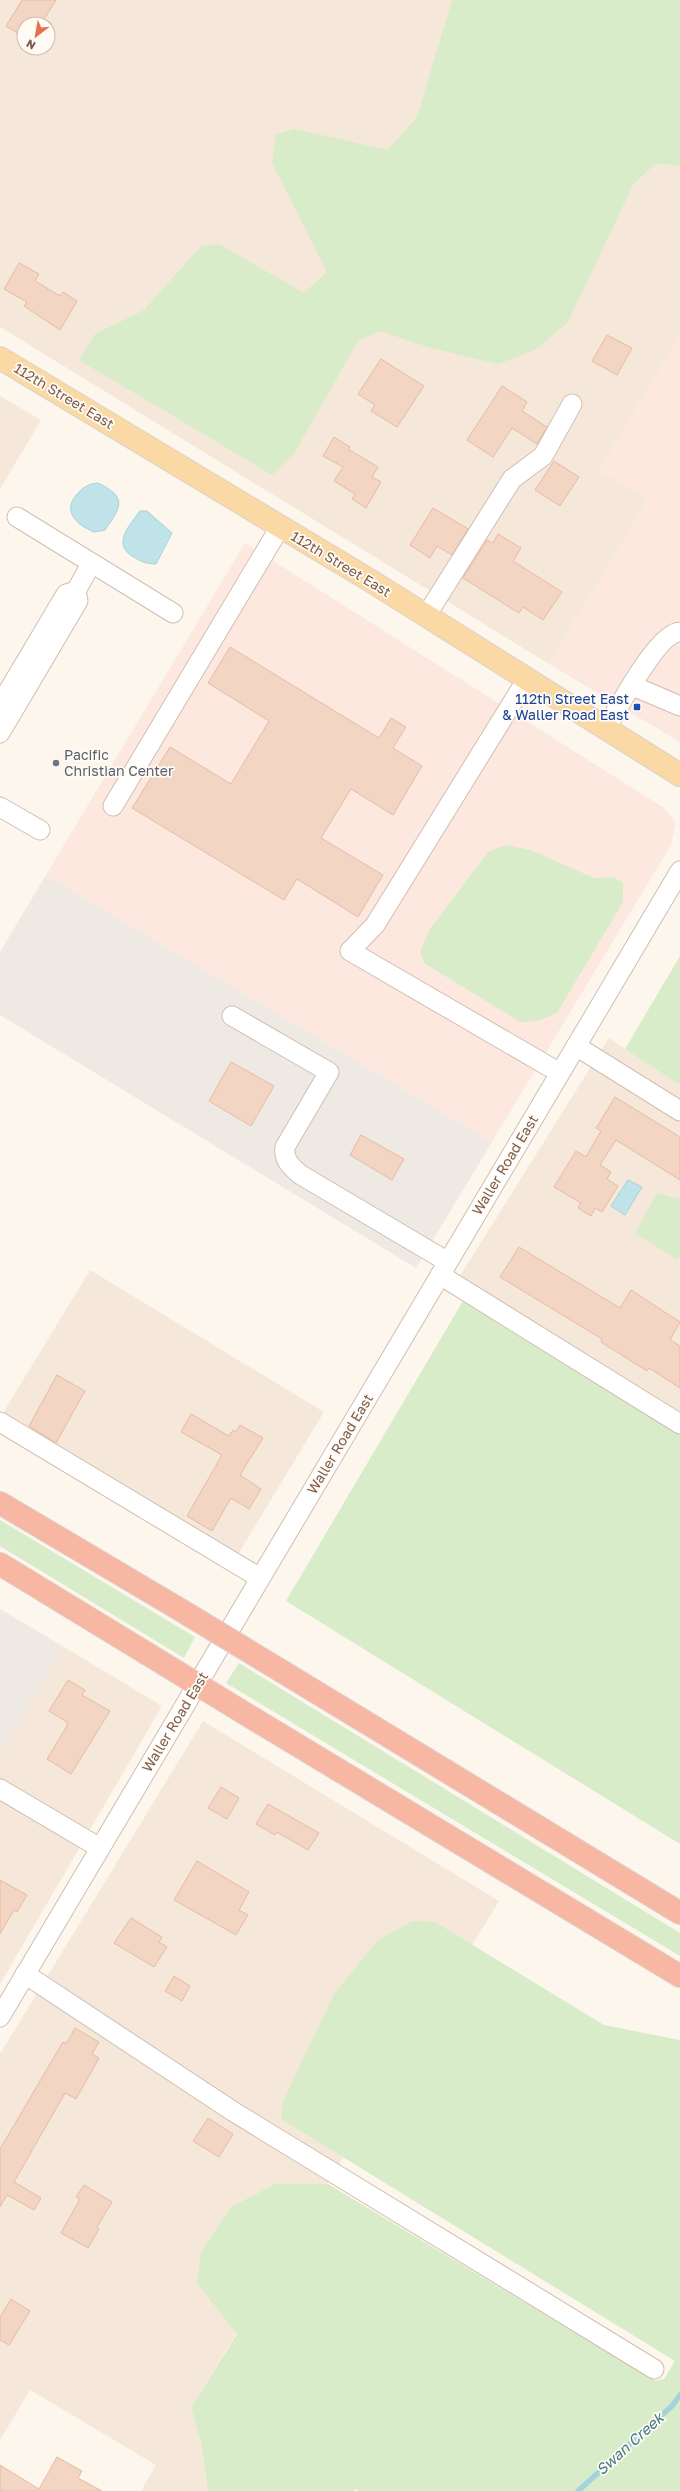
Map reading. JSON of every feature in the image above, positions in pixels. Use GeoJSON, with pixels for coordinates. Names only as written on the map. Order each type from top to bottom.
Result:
{"type":"FeatureCollection","features":[{"type":"Feature","properties":{"kind":"highway"},"geometry":{"type":"LineString","coordinates":[[0,1503],[174,1606],[680,1913]]}},
{"type":"Feature","properties":{"kind":"highway"},"geometry":{"type":"LineString","coordinates":[[0,1564],[680,1976]]}},
{"type":"Feature","properties":{"kind":"main road","name":"112th Street East"},"geometry":{"type":"LineString","coordinates":[[0,358],[426,616],[680,775]]}},
{"type":"Feature","properties":{"kind":"street"},"geometry":{"type":"LineString","coordinates":[[426,616],[512,479],[543,456],[572,404]]}},
{"type":"Feature","properties":{"kind":"street"},"geometry":{"type":"LineString","coordinates":[[17,517],[172,613]]}},
{"type":"Feature","properties":{"kind":"street"},"geometry":{"type":"LineString","coordinates":[[113,806],[280,527]]}},
{"type":"Feature","properties":{"kind":"street"},"geometry":{"type":"LineString","coordinates":[[0,733],[78,601],[76,591],[91,564]]}},
{"type":"Feature","properties":{"kind":"street"},"geometry":{"type":"LineString","coordinates":[[0,705],[66,594],[76,591]]}},
{"type":"Feature","properties":{"kind":"street"},"geometry":{"type":"LineString","coordinates":[[606,728],[656,648],[668,636],[680,632]]}},
{"type":"Feature","properties":{"kind":"street"},"geometry":{"type":"LineString","coordinates":[[527,679],[375,924],[350,951],[560,1073]]}},
{"type":"Feature","properties":{"kind":"street"},"geometry":{"type":"LineString","coordinates":[[633,686],[680,706]]}},
{"type":"Feature","properties":{"kind":"street"},"geometry":{"type":"LineString","coordinates":[[0,807],[40,830]]}},
{"type":"Feature","properties":{"kind":"street","name":"Waller Road East"},"geometry":{"type":"LineString","coordinates":[[0,2017],[680,871]]}},
{"type":"Feature","properties":{"kind":"street"},"geometry":{"type":"LineString","coordinates":[[232,1016],[329,1072],[285,1147],[284,1155],[292,1168],[300,1175],[680,1424]]}},
{"type":"Feature","properties":{"kind":"street"},"geometry":{"type":"LineString","coordinates":[[576,1046],[680,1111]]}},
{"type":"Feature","properties":{"kind":"street"},"geometry":{"type":"LineString","coordinates":[[0,1422],[260,1578]]}},
{"type":"Feature","properties":{"kind":"street"},"geometry":{"type":"LineString","coordinates":[[0,1789],[100,1848]]}},
{"type":"Feature","properties":{"kind":"street"},"geometry":{"type":"LineString","coordinates":[[25,1974],[228,2108],[654,2369]]}},
{"type":"Feature","properties":{"kind":"shaded area"},"geometry":{"type":"Polygon","coordinates":[[[0,0],[680,0],[680,335],[599,470],[648,500],[549,664],[0,327],[0,0]]]}},
{"type":"Feature","properties":{"kind":"shaded area"},"geometry":{"type":"Polygon","coordinates":[[[680,335],[680,742],[549,664],[648,500],[599,470],[680,335]]]}},
{"type":"Feature","properties":{"kind":"shaded area"},"geometry":{"type":"Polygon","coordinates":[[[0,396],[41,420],[0,489],[0,396]]]}},
{"type":"Feature","properties":{"kind":"shaded area"},"geometry":{"type":"Polygon","coordinates":[[[245,543],[664,808],[676,822],[671,845],[492,1142],[46,875],[245,543]]]}},
{"type":"Feature","properties":{"kind":"shaded area"},"geometry":{"type":"Polygon","coordinates":[[[46,875],[492,1142],[416,1268],[0,1015],[0,952],[46,875]]]}},
{"type":"Feature","properties":{"kind":"shaded area"},"geometry":{"type":"Polygon","coordinates":[[[609,1038],[680,1085],[680,1413],[460,1276],[609,1038]]]}},
{"type":"Feature","properties":{"kind":"shaded area"},"geometry":{"type":"Polygon","coordinates":[[[90,1270],[324,1412],[228,1571],[0,1432],[0,1418],[90,1270]]]}},
{"type":"Feature","properties":{"kind":"shaded area"},"geometry":{"type":"Polygon","coordinates":[[[0,1609],[64,1647],[0,1752],[0,1609]]]}},
{"type":"Feature","properties":{"kind":"shaded area"},"geometry":{"type":"Polygon","coordinates":[[[64,1647],[162,1706],[0,1984],[0,1752],[64,1647]]]}},
{"type":"Feature","properties":{"kind":"shaded area"},"geometry":{"type":"Polygon","coordinates":[[[203,1721],[499,1901],[191,2408],[201,2443],[208,2491],[141,2491],[156,2465],[30,2390],[0,2440],[0,2054],[203,1721]]]}},
{"type":"Feature","properties":{"kind":"green space"},"geometry":{"type":"Polygon","coordinates":[[[452,0],[680,0],[680,166],[656,163],[633,185],[568,322],[535,350],[498,364],[431,348],[380,331],[358,341],[295,452],[272,475],[79,360],[95,334],[144,310],[201,246],[219,244],[304,293],[327,272],[272,163],[276,134],[295,129],[388,150],[417,117],[452,0]]]}},
{"type":"Feature","properties":{"kind":"green space"},"geometry":{"type":"Polygon","coordinates":[[[506,845],[531,850],[594,878],[613,877],[623,883],[623,902],[557,1013],[538,1021],[520,1022],[424,963],[420,951],[430,929],[488,852],[506,845]]]}},
{"type":"Feature","properties":{"kind":"green space"},"geometry":{"type":"Polygon","coordinates":[[[680,956],[680,1085],[625,1049],[680,956]]]}},
{"type":"Feature","properties":{"kind":"green space"},"geometry":{"type":"Polygon","coordinates":[[[657,1193],[680,1199],[680,1258],[676,1259],[635,1233],[657,1193]]]}},
{"type":"Feature","properties":{"kind":"green space"},"geometry":{"type":"Polygon","coordinates":[[[473,1284],[680,1413],[680,1844],[286,1601],[473,1284]]]}},
{"type":"Feature","properties":{"kind":"green space"},"geometry":{"type":"Polygon","coordinates":[[[0,1520],[195,1637],[184,1658],[0,1546],[0,1520]]]}},
{"type":"Feature","properties":{"kind":"green space"},"geometry":{"type":"Polygon","coordinates":[[[239,1663],[680,1933],[680,1956],[226,1683],[239,1663]]]}},
{"type":"Feature","properties":{"kind":"green space"},"geometry":{"type":"Polygon","coordinates":[[[412,1921],[435,1922],[604,2025],[680,2040],[680,2491],[359,2491],[356,2489],[352,2491],[208,2491],[201,2443],[191,2408],[237,2334],[197,2283],[201,2252],[231,2207],[275,2184],[328,2184],[655,2381],[664,2379],[675,2361],[281,2119],[283,2101],[334,1994],[378,1940],[412,1921]]]}},
{"type":"Feature","properties":{"kind":"water"},"geometry":{"type":"Polygon","coordinates":[[[98,483],[114,493],[119,503],[115,514],[105,530],[94,532],[76,521],[71,510],[71,505],[83,488],[98,483]]]}},
{"type":"Feature","properties":{"kind":"water"},"geometry":{"type":"Polygon","coordinates":[[[140,511],[147,511],[172,533],[156,564],[140,561],[126,551],[123,545],[123,540],[128,528],[140,511]]]}},
{"type":"Feature","properties":{"kind":"water"},"geometry":{"type":"Polygon","coordinates":[[[628,1180],[642,1187],[625,1215],[611,1206],[628,1180]]]}},
{"type":"Feature","properties":{"kind":"building"},"geometry":{"type":"Polygon","coordinates":[[[22,0],[56,0],[46,16],[16,16],[16,32],[6,26],[22,0]]]}},
{"type":"Feature","properties":{"kind":"building"},"geometry":{"type":"Polygon","coordinates":[[[19,263],[39,274],[35,281],[60,296],[63,292],[77,301],[60,330],[24,306],[27,302],[4,289],[19,263]]]}},
{"type":"Feature","properties":{"kind":"building"},"geometry":{"type":"Polygon","coordinates":[[[607,335],[632,348],[617,375],[592,361],[607,335]]]}},
{"type":"Feature","properties":{"kind":"building"},"geometry":{"type":"Polygon","coordinates":[[[381,359],[424,386],[397,427],[371,411],[375,405],[358,394],[381,359]]]}},
{"type":"Feature","properties":{"kind":"building"},"geometry":{"type":"Polygon","coordinates":[[[502,386],[527,402],[522,411],[547,427],[537,444],[512,428],[493,457],[467,440],[502,386]]]}},
{"type":"Feature","properties":{"kind":"building"},"geometry":{"type":"Polygon","coordinates":[[[334,437],[350,447],[348,449],[378,467],[372,477],[381,482],[366,508],[352,499],[355,494],[334,481],[343,467],[323,456],[334,437]]]}},
{"type":"Feature","properties":{"kind":"building"},"geometry":{"type":"Polygon","coordinates":[[[554,461],[579,477],[560,506],[535,490],[554,461]]]}},
{"type":"Feature","properties":{"kind":"building"},"geometry":{"type":"Polygon","coordinates":[[[433,508],[468,529],[452,555],[437,546],[430,558],[410,545],[433,508]]]}},
{"type":"Feature","properties":{"kind":"building"},"geometry":{"type":"Polygon","coordinates":[[[498,534],[521,548],[513,561],[562,592],[543,620],[523,607],[519,613],[463,578],[487,540],[493,543],[498,534]]]}},
{"type":"Feature","properties":{"kind":"building"},"geometry":{"type":"Polygon","coordinates":[[[230,647],[379,738],[391,718],[406,727],[393,748],[422,766],[393,815],[351,789],[321,838],[383,875],[358,917],[297,879],[284,900],[132,808],[170,747],[231,784],[269,721],[208,683],[230,647]]]}},
{"type":"Feature","properties":{"kind":"building"},"geometry":{"type":"Polygon","coordinates":[[[231,1062],[274,1086],[251,1126],[209,1101],[231,1062]]]}},
{"type":"Feature","properties":{"kind":"building"},"geometry":{"type":"Polygon","coordinates":[[[615,1097],[680,1137],[680,1180],[616,1140],[600,1165],[611,1172],[607,1179],[618,1186],[602,1212],[595,1208],[591,1216],[578,1208],[581,1203],[554,1187],[576,1151],[586,1157],[601,1131],[596,1128],[615,1097]]]}},
{"type":"Feature","properties":{"kind":"building"},"geometry":{"type":"Polygon","coordinates":[[[361,1135],[404,1159],[392,1180],[350,1155],[361,1135]]]}},
{"type":"Feature","properties":{"kind":"building"},"geometry":{"type":"Polygon","coordinates":[[[519,1247],[620,1308],[631,1290],[680,1322],[670,1340],[680,1346],[680,1388],[649,1368],[647,1371],[601,1342],[602,1339],[500,1277],[519,1247]]]}},
{"type":"Feature","properties":{"kind":"building"},"geometry":{"type":"Polygon","coordinates":[[[57,1375],[85,1391],[56,1443],[29,1426],[57,1375]]]}},
{"type":"Feature","properties":{"kind":"building"},"geometry":{"type":"Polygon","coordinates":[[[191,1414],[229,1436],[233,1430],[236,1432],[240,1425],[263,1438],[240,1475],[261,1489],[249,1509],[231,1498],[212,1531],[187,1516],[222,1455],[181,1432],[191,1414]]]}},
{"type":"Feature","properties":{"kind":"building"},"geometry":{"type":"Polygon","coordinates":[[[68,1680],[85,1690],[82,1695],[110,1711],[71,1774],[47,1759],[67,1726],[67,1722],[49,1711],[68,1680]]]}},
{"type":"Feature","properties":{"kind":"building"},"geometry":{"type":"Polygon","coordinates":[[[221,1787],[239,1798],[227,1819],[208,1808],[221,1787]]]}},
{"type":"Feature","properties":{"kind":"building"},"geometry":{"type":"Polygon","coordinates":[[[268,1804],[319,1833],[308,1850],[277,1832],[275,1835],[256,1824],[268,1804]]]}},
{"type":"Feature","properties":{"kind":"building"},"geometry":{"type":"Polygon","coordinates":[[[197,1861],[249,1892],[239,1910],[248,1915],[236,1935],[174,1900],[197,1861]]]}},
{"type":"Feature","properties":{"kind":"building"},"geometry":{"type":"Polygon","coordinates":[[[0,1880],[27,1895],[17,1912],[14,1910],[0,1934],[0,1880]]]}},
{"type":"Feature","properties":{"kind":"building"},"geometry":{"type":"Polygon","coordinates":[[[131,1918],[162,1937],[159,1942],[167,1947],[154,1967],[114,1943],[131,1918]]]}},
{"type":"Feature","properties":{"kind":"building"},"geometry":{"type":"Polygon","coordinates":[[[174,1976],[190,1986],[182,2001],[165,1991],[174,1976]]]}},
{"type":"Feature","properties":{"kind":"building"},"geometry":{"type":"Polygon","coordinates":[[[75,2028],[99,2042],[92,2054],[99,2058],[76,2099],[65,2093],[14,2182],[41,2198],[34,2210],[7,2195],[0,2207],[0,2149],[63,2042],[66,2044],[75,2028]]]}},
{"type":"Feature","properties":{"kind":"building"},"geometry":{"type":"Polygon","coordinates":[[[208,2118],[233,2134],[219,2157],[193,2141],[208,2118]]]}},
{"type":"Feature","properties":{"kind":"building"},"geometry":{"type":"Polygon","coordinates":[[[84,2185],[112,2202],[97,2227],[99,2229],[88,2248],[61,2233],[80,2199],[76,2197],[84,2185]]]}},
{"type":"Feature","properties":{"kind":"building"},"geometry":{"type":"Polygon","coordinates":[[[11,2299],[30,2311],[9,2345],[0,2340],[0,2317],[11,2299]]]}},
{"type":"Feature","properties":{"kind":"building"},"geometry":{"type":"Polygon","coordinates":[[[57,2457],[82,2471],[78,2478],[102,2491],[0,2491],[0,2465],[39,2489],[57,2457]]]}},
{"type":"Feature","properties":{"kind":"waterway","name":"Swan Creek"},"geometry":{"type":"LineString","coordinates":[[578,2491],[672,2406],[680,2395]]}},
{"type":"Feature","properties":{"kind":"place","name":"112th Street East & Waller Road East"},"geometry":{"type":"Point","coordinates":[637,707]}},
{"type":"Feature","properties":{"kind":"place","name":"Pacific Christian Center"},"geometry":{"type":"Point","coordinates":[56,763]}}]}
